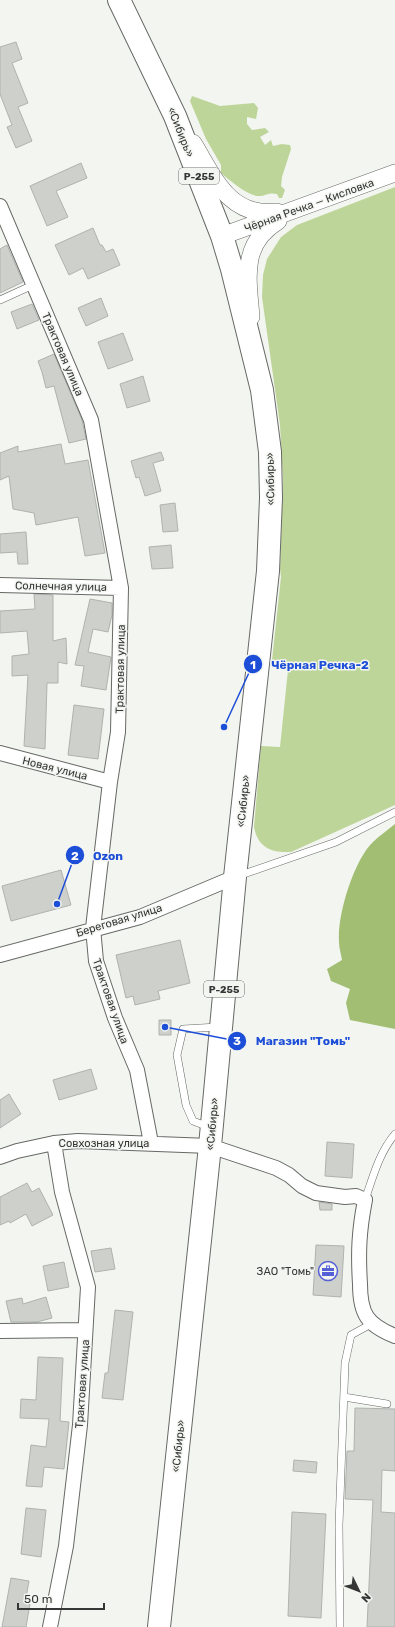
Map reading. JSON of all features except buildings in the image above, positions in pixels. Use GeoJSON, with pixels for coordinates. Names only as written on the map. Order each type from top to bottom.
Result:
{"type":"FeatureCollection","features":[{"type":"Feature","properties":{"kind":"highway","name":"«Сибирь»"},"geometry":{"type":"LineString","coordinates":[[119,0],[175,116],[222,236],[232,269],[262,390],[270,452],[271,498],[268,571],[235,877],[210,1137],[159,1627]]}},
{"type":"Feature","properties":{"kind":"street"},"geometry":{"type":"LineString","coordinates":[[175,116],[219,184],[236,204],[253,212],[265,213],[299,208]]}},
{"type":"Feature","properties":{"kind":"street","name":"Чёрная Речка — Кисловка"},"geometry":{"type":"LineString","coordinates":[[222,236],[395,173]]}},
{"type":"Feature","properties":{"kind":"street","name":"Трактовая улица"},"geometry":{"type":"LineString","coordinates":[[0,206],[91,420],[121,588],[118,732],[110,782],[93,928],[96,961],[114,1018],[137,1070],[151,1144]]}},
{"type":"Feature","properties":{"kind":"street"},"geometry":{"type":"LineString","coordinates":[[253,352],[248,270],[249,259],[256,241],[264,230],[299,208]]}},
{"type":"Feature","properties":{"kind":"street","name":"Солнечная улица"},"geometry":{"type":"LineString","coordinates":[[0,585],[121,588]]}},
{"type":"Feature","properties":{"kind":"street","name":"Новая улица"},"geometry":{"type":"LineString","coordinates":[[0,753],[110,782]]}},
{"type":"Feature","properties":{"kind":"street","name":"Береговая улица"},"geometry":{"type":"LineString","coordinates":[[0,955],[93,928],[140,917],[235,877]]}},
{"type":"Feature","properties":{"kind":"street","name":"Совхозная улица"},"geometry":{"type":"LineString","coordinates":[[0,1157],[17,1151],[54,1143],[78,1142],[151,1144],[210,1137],[276,1168],[289,1175],[302,1186],[316,1193],[345,1197],[356,1196],[365,1200]]}},
{"type":"Feature","properties":{"kind":"street","name":"Трактовая улица"},"geometry":{"type":"LineString","coordinates":[[50,1627],[66,1546],[80,1425],[88,1287],[62,1192],[54,1143]]}},
{"type":"Feature","properties":{"kind":"street"},"geometry":{"type":"LineString","coordinates":[[365,1200],[360,1227],[358,1261],[362,1306],[366,1316],[373,1323],[382,1330],[395,1336]]}},
{"type":"Feature","properties":{"kind":"street"},"geometry":{"type":"LineString","coordinates":[[0,1331],[86,1330]]}},
{"type":"Feature","properties":{"kind":"lane"},"geometry":{"type":"LineString","coordinates":[[0,300],[33,285]]}},
{"type":"Feature","properties":{"kind":"lane"},"geometry":{"type":"LineString","coordinates":[[235,877],[336,842],[395,812]]}},
{"type":"Feature","properties":{"kind":"lane"},"geometry":{"type":"LineString","coordinates":[[210,1137],[193,1121],[186,1105],[177,1055],[183,1029],[221,1027]]}},
{"type":"Feature","properties":{"kind":"lane"},"geometry":{"type":"LineString","coordinates":[[365,1200],[381,1156],[389,1141],[395,1134]]}},
{"type":"Feature","properties":{"kind":"lane"},"geometry":{"type":"LineString","coordinates":[[340,1627],[339,1525],[345,1363],[351,1335],[373,1323]]}},
{"type":"Feature","properties":{"kind":"lane"},"geometry":{"type":"LineString","coordinates":[[344,1397],[387,1404]]}},
{"type":"Feature","properties":{"kind":"green space"},"geometry":{"type":"Polygon","coordinates":[[[192,96],[220,106],[254,103],[258,108],[256,119],[247,117],[247,124],[252,130],[265,128],[269,132],[260,137],[265,145],[271,140],[273,146],[282,144],[290,145],[291,149],[282,177],[281,186],[285,190],[282,198],[279,198],[277,194],[259,196],[250,193],[239,187],[221,173],[221,165],[206,139],[190,101],[192,96]]]}},
{"type":"Feature","properties":{"kind":"green space"},"geometry":{"type":"Polygon","coordinates":[[[395,187],[395,805],[291,852],[272,850],[262,844],[254,827],[261,746],[280,747],[288,670],[272,660],[281,577],[283,479],[280,425],[262,297],[263,275],[267,259],[281,237],[297,225],[395,187]]]}},
{"type":"Feature","properties":{"kind":"green space"},"geometry":{"type":"Polygon","coordinates":[[[395,824],[395,1029],[350,1020],[346,1003],[350,989],[331,981],[327,969],[342,960],[339,942],[341,918],[348,889],[359,861],[373,842],[395,824]]]}},
{"type":"Feature","properties":{"kind":"place","name":"Чёрная Речка-2"},"geometry":{"type":"Point","coordinates":[224,727]}},
{"type":"Feature","properties":{"kind":"place","name":"Ozon"},"geometry":{"type":"Point","coordinates":[57,904]}},
{"type":"Feature","properties":{"kind":"place","name":"Магазин \"Томь\""},"geometry":{"type":"Point","coordinates":[165,1027]}},
{"type":"Feature","properties":{"kind":"place","name":"ЗАО \"Томь\""},"geometry":{"type":"Point","coordinates":[328,1271]}}]}
